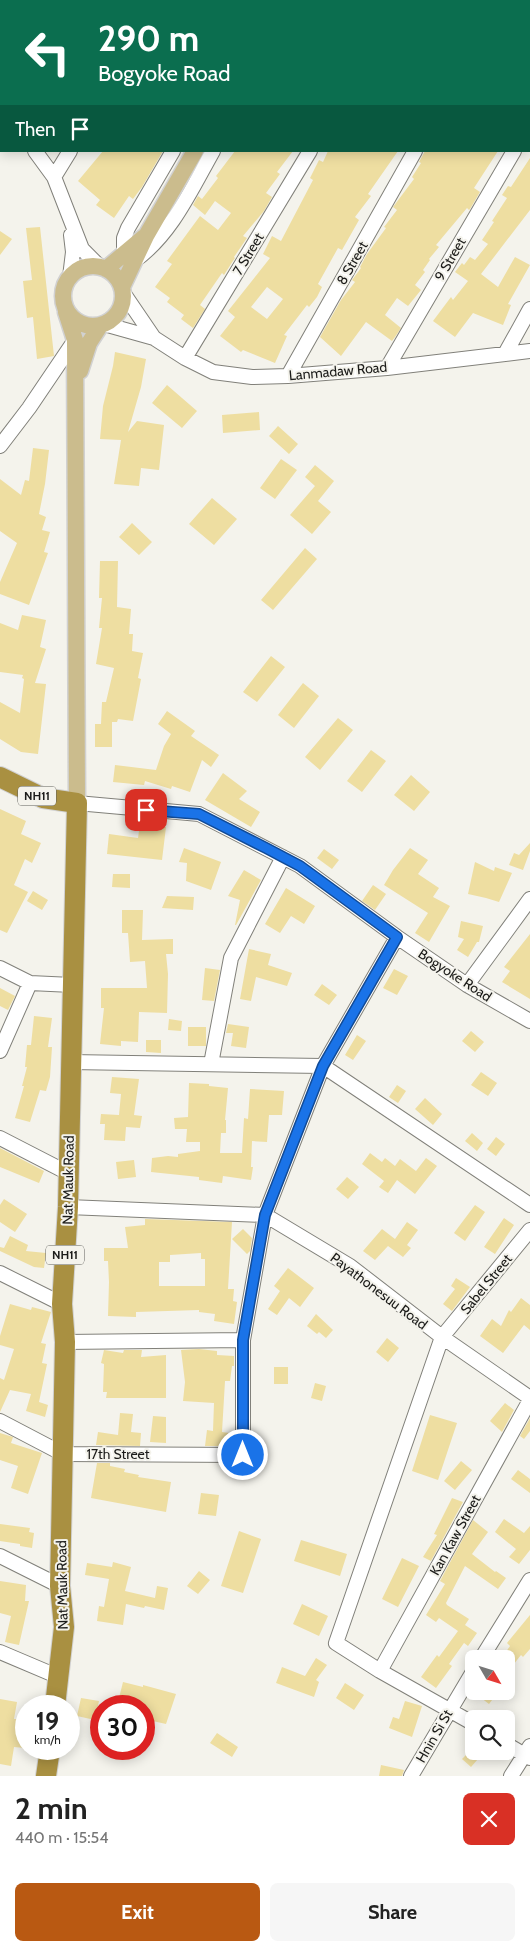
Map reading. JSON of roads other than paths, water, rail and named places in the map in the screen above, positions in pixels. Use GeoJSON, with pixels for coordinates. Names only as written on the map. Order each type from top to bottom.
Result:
{"type":"FeatureCollection","features":[{"type":"Feature","properties":{"kind":"highway","name":"Bogyoke Road"},"geometry":{"type":"LineString","coordinates":[[0,777],[42,798],[77,803]]}},
{"type":"Feature","properties":{"kind":"highway","name":"Nat Mauk Road"},"geometry":{"type":"LineString","coordinates":[[57,1695],[64,1627],[60,1586],[65,1342],[62,1304],[68,1207],[77,803]]}},
{"type":"Feature","properties":{"kind":"highway"},"geometry":{"type":"LineString","coordinates":[[46,1776],[48,1760]]}},
{"type":"Feature","properties":{"kind":"main road"},"geometry":{"type":"LineString","coordinates":[[74,390],[89,343],[102,325],[115,316],[122,305],[122,289],[129,257],[146,236],[195,152]]}},
{"type":"Feature","properties":{"kind":"main road"},"geometry":{"type":"LineString","coordinates":[[77,803],[75,340],[62,294],[70,277],[83,268],[103,268],[129,257]]}},
{"type":"Feature","properties":{"kind":"main road"},"geometry":{"type":"LineString","coordinates":[[103,268],[115,276],[122,289]]}},
{"type":"Feature","properties":{"kind":"main road"},"geometry":{"type":"LineString","coordinates":[[66,312],[75,321],[87,326],[102,325]]}},
{"type":"Feature","properties":{"kind":"street"},"geometry":{"type":"LineString","coordinates":[[36,152],[54,177],[82,249],[103,268]]}},
{"type":"Feature","properties":{"kind":"street"},"geometry":{"type":"LineString","coordinates":[[54,177],[69,152]]}},
{"type":"Feature","properties":{"kind":"street"},"geometry":{"type":"LineString","coordinates":[[173,152],[128,228],[124,238],[129,257],[157,242],[173,220],[212,152]]}},
{"type":"Feature","properties":{"kind":"street","name":"7 Street"},"geometry":{"type":"LineString","coordinates":[[185,358],[309,152]]}},
{"type":"Feature","properties":{"kind":"street","name":"8 Street"},"geometry":{"type":"LineString","coordinates":[[288,376],[414,152]]}},
{"type":"Feature","properties":{"kind":"street","name":"9 Street"},"geometry":{"type":"LineString","coordinates":[[387,368],[513,152]]}},
{"type":"Feature","properties":{"kind":"street"},"geometry":{"type":"LineString","coordinates":[[68,217],[74,252],[70,277]]}},
{"type":"Feature","properties":{"kind":"street","name":"Lanmadaw Road"},"geometry":{"type":"LineString","coordinates":[[122,289],[154,338]]}},
{"type":"Feature","properties":{"kind":"street"},"geometry":{"type":"LineString","coordinates":[[505,354],[530,309]]}},
{"type":"Feature","properties":{"kind":"street","name":"Lanmadaw Road"},"geometry":{"type":"LineString","coordinates":[[102,325],[154,338],[185,358],[213,372],[252,377],[387,368],[530,351]]}},
{"type":"Feature","properties":{"kind":"street"},"geometry":{"type":"LineString","coordinates":[[0,446],[29,408],[75,340]]}},
{"type":"Feature","properties":{"kind":"street","name":"Bogyoke Road"},"geometry":{"type":"LineString","coordinates":[[77,803],[199,814],[300,866],[397,937],[467,985],[530,1021]]}},
{"type":"Feature","properties":{"kind":"street"},"geometry":{"type":"LineString","coordinates":[[211,1064],[231,958],[283,857]]}},
{"type":"Feature","properties":{"kind":"street"},"geometry":{"type":"LineString","coordinates":[[467,985],[530,899]]}},
{"type":"Feature","properties":{"kind":"street"},"geometry":{"type":"LineString","coordinates":[[65,1342],[243,1340],[265,1215],[323,1066],[397,937]]}},
{"type":"Feature","properties":{"kind":"street"},"geometry":{"type":"LineString","coordinates":[[0,968],[30,983],[72,984]]}},
{"type":"Feature","properties":{"kind":"street"},"geometry":{"type":"LineString","coordinates":[[0,1051],[30,983]]}},
{"type":"Feature","properties":{"kind":"street"},"geometry":{"type":"LineString","coordinates":[[70,1062],[323,1066],[530,1205]]}},
{"type":"Feature","properties":{"kind":"street"},"geometry":{"type":"LineString","coordinates":[[0,1138],[68,1173]]}},
{"type":"Feature","properties":{"kind":"street","name":"Payathonesuu Road"},"geometry":{"type":"LineString","coordinates":[[68,1207],[265,1215],[350,1266],[442,1338],[530,1399]]}},
{"type":"Feature","properties":{"kind":"street","name":"Sabel Street"},"geometry":{"type":"LineString","coordinates":[[442,1338],[530,1230]]}},
{"type":"Feature","properties":{"kind":"street"},"geometry":{"type":"LineString","coordinates":[[0,1273],[62,1304]]}},
{"type":"Feature","properties":{"kind":"street"},"geometry":{"type":"LineString","coordinates":[[442,1338],[336,1643],[380,1671],[465,1719]]}},
{"type":"Feature","properties":{"kind":"street","name":"17th Street"},"geometry":{"type":"LineString","coordinates":[[0,1421],[64,1454],[243,1455],[243,1340]]}},
{"type":"Feature","properties":{"kind":"street","name":"Kan Kaw Street"},"geometry":{"type":"LineString","coordinates":[[380,1671],[530,1399]]}},
{"type":"Feature","properties":{"kind":"street"},"geometry":{"type":"LineString","coordinates":[[0,1556],[60,1586]]}},
{"type":"Feature","properties":{"kind":"street"},"geometry":{"type":"LineString","coordinates":[[487,1650],[530,1580]]}},
{"type":"Feature","properties":{"kind":"street"},"geometry":{"type":"LineString","coordinates":[[0,1652],[59,1677]]}},
{"type":"Feature","properties":{"kind":"street","name":"Hnin Si St"},"geometry":{"type":"LineString","coordinates":[[411,1776],[465,1684]]}},
{"type":"Feature","properties":{"kind":"street"},"geometry":{"type":"LineString","coordinates":[[510,1776],[528,1753],[515,1748]]}}]}
